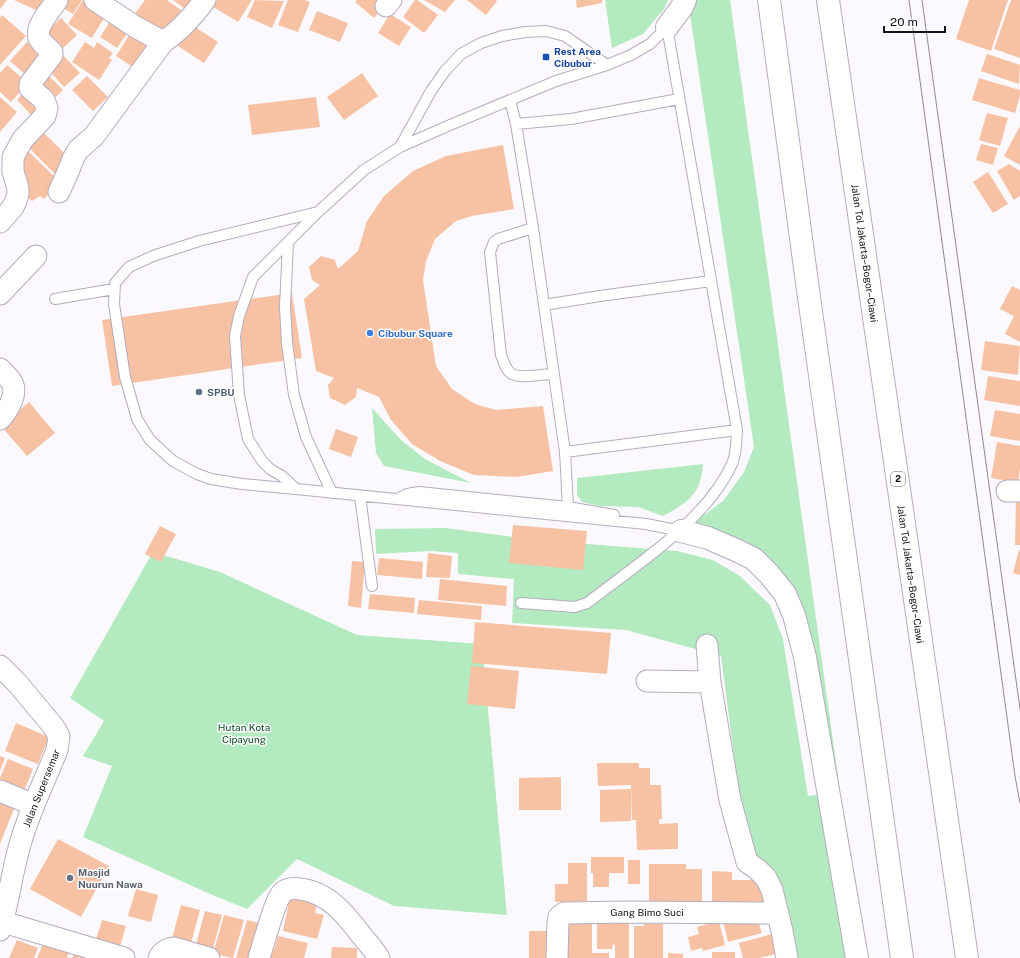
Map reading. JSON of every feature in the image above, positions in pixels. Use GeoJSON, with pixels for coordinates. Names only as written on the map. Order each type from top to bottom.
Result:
{"type":"FeatureCollection","features":[{"type":"Feature","properties":{"kind":"highway"},"geometry":{"type":"LineString","coordinates":[[668,27],[685,0]]}},
{"type":"Feature","properties":{"kind":"highway"},"geometry":{"type":"LineString","coordinates":[[769,0],[808,290],[902,958]]}},
{"type":"Feature","properties":{"kind":"highway","name":"Jalan Tol Jakarta–Bogor–Ciawi"},"geometry":{"type":"LineString","coordinates":[[828,0],[967,958]]}},
{"type":"Feature","properties":{"kind":"highway"},"geometry":{"type":"LineString","coordinates":[[680,531],[708,538],[754,559],[769,574],[785,594],[794,615],[806,657],[857,958]]}},
{"type":"Feature","properties":{"kind":"street"},"geometry":{"type":"LineString","coordinates":[[0,222],[16,201],[18,188],[14,177],[13,157],[19,144],[46,112],[47,108],[44,100],[29,86],[52,55],[52,52],[40,40],[38,29],[41,22],[57,0]]}},
{"type":"Feature","properties":{"kind":"street"},"geometry":{"type":"LineString","coordinates":[[95,0],[134,26],[163,42]]}},
{"type":"Feature","properties":{"kind":"street"},"geometry":{"type":"LineString","coordinates":[[58,192],[78,150],[94,136],[163,42],[171,37],[191,18],[205,0]]}},
{"type":"Feature","properties":{"kind":"street"},"geometry":{"type":"LineString","coordinates":[[0,294],[36,256]]}},
{"type":"Feature","properties":{"kind":"street"},"geometry":{"type":"LineString","coordinates":[[0,370],[12,383],[14,393],[10,404],[0,419]]}},
{"type":"Feature","properties":{"kind":"street"},"geometry":{"type":"LineString","coordinates":[[707,645],[710,682],[730,800],[747,862],[766,878],[772,890],[787,958]]}},
{"type":"Feature","properties":{"kind":"street","name":"Jalan Supersemar"},"geometry":{"type":"LineString","coordinates":[[0,666],[18,684],[53,726],[59,736],[58,750],[34,805],[21,840],[10,882],[8,903],[1,926]]}},
{"type":"Feature","properties":{"kind":"street"},"geometry":{"type":"LineString","coordinates":[[648,681],[710,682]]}},
{"type":"Feature","properties":{"kind":"street"},"geometry":{"type":"LineString","coordinates":[[0,791],[34,805]]}},
{"type":"Feature","properties":{"kind":"street"},"geometry":{"type":"LineString","coordinates":[[259,958],[270,922],[281,894],[291,889],[310,891],[323,896],[338,907],[379,958]]}},
{"type":"Feature","properties":{"kind":"street","name":"Gang Bimo Suci"},"geometry":{"type":"LineString","coordinates":[[557,958],[558,923],[559,917],[564,913],[778,913]]}},
{"type":"Feature","properties":{"kind":"street"},"geometry":{"type":"LineString","coordinates":[[1,926],[124,958]]}},
{"type":"Feature","properties":{"kind":"street"},"geometry":{"type":"LineString","coordinates":[[159,958],[168,949],[174,948],[209,958]]}},
{"type":"Feature","properties":{"kind":"lane"},"geometry":{"type":"LineString","coordinates":[[296,489],[262,461],[248,439],[239,395],[235,336],[239,316],[253,277],[318,212],[364,170],[400,147],[556,81],[607,65],[631,55],[650,44],[668,27]]}},
{"type":"Feature","properties":{"kind":"lane"},"geometry":{"type":"LineString","coordinates":[[521,603],[574,607],[582,605],[680,531],[710,498],[722,482],[732,463],[736,450],[737,430],[679,99],[668,27]]}},
{"type":"Feature","properties":{"kind":"lane"},"geometry":{"type":"LineString","coordinates":[[400,147],[431,91],[445,71],[461,54],[481,43],[502,36],[526,32],[546,31],[565,36],[607,65]]}},
{"type":"Feature","properties":{"kind":"lane"},"geometry":{"type":"LineString","coordinates":[[516,124],[571,119],[679,99]]}},
{"type":"Feature","properties":{"kind":"lane"},"geometry":{"type":"LineString","coordinates":[[510,100],[516,124],[554,374],[565,452],[568,506]]}},
{"type":"Feature","properties":{"kind":"lane"},"geometry":{"type":"LineString","coordinates":[[318,212],[199,240],[153,256],[129,267],[115,283],[114,304],[125,377],[137,419],[150,440],[173,461],[197,474],[211,479],[242,484],[646,524],[680,531]]}},
{"type":"Feature","properties":{"kind":"lane"},"geometry":{"type":"LineString","coordinates":[[532,228],[498,239],[494,242],[490,252],[501,355],[506,368],[512,374],[518,376],[554,374]]}},
{"type":"Feature","properties":{"kind":"lane"},"geometry":{"type":"LineString","coordinates":[[288,242],[285,307],[287,343],[294,395],[306,437],[332,493]]}},
{"type":"Feature","properties":{"kind":"lane"},"geometry":{"type":"LineString","coordinates":[[544,305],[711,281]]}},
{"type":"Feature","properties":{"kind":"lane"},"geometry":{"type":"LineString","coordinates":[[55,299],[114,289]]}},
{"type":"Feature","properties":{"kind":"lane"},"geometry":{"type":"LineString","coordinates":[[565,452],[737,430]]}},
{"type":"Feature","properties":{"kind":"lane"},"geometry":{"type":"LineString","coordinates":[[397,499],[408,494],[419,492],[568,506],[628,517],[646,524]]}},
{"type":"Feature","properties":{"kind":"lane"},"geometry":{"type":"LineString","coordinates":[[360,496],[372,586]]}},
{"type":"Feature","properties":{"kind":"green space"},"geometry":{"type":"Polygon","coordinates":[[[605,0],[668,0],[664,9],[643,34],[612,48],[605,0]]]}},
{"type":"Feature","properties":{"kind":"green space"},"geometry":{"type":"Polygon","coordinates":[[[697,0],[730,0],[840,791],[833,792],[797,599],[692,524],[723,501],[744,472],[754,447],[690,14],[697,0]]]}},
{"type":"Feature","properties":{"kind":"green space"},"geometry":{"type":"Polygon","coordinates":[[[372,408],[401,440],[425,459],[471,483],[384,466],[376,453],[372,408]]]}},
{"type":"Feature","properties":{"kind":"green space"},"geometry":{"type":"Polygon","coordinates":[[[703,464],[702,475],[692,496],[686,502],[663,516],[638,507],[599,506],[582,502],[577,495],[577,478],[703,464]]]}},
{"type":"Feature","properties":{"kind":"green space"},"geometry":{"type":"Polygon","coordinates":[[[445,528],[536,540],[677,551],[713,560],[740,576],[770,605],[783,639],[808,796],[830,793],[858,958],[787,958],[725,770],[736,770],[721,656],[626,630],[512,623],[514,579],[458,574],[458,553],[431,551],[376,554],[375,529],[445,528]]]}},
{"type":"Feature","properties":{"kind":"green space","name":"Hutan Kota Cipayung"},"geometry":{"type":"Polygon","coordinates":[[[153,552],[220,572],[357,635],[482,644],[507,915],[394,906],[297,859],[247,909],[83,837],[112,766],[83,756],[104,721],[70,698],[153,552]]]}},
{"type":"Feature","properties":{"kind":"building"},"geometry":{"type":"Polygon","coordinates":[[[0,0],[7,0],[0,9],[0,0]]]}},
{"type":"Feature","properties":{"kind":"building"},"geometry":{"type":"Polygon","coordinates":[[[14,0],[43,0],[38,11],[14,0]]]}},
{"type":"Feature","properties":{"kind":"building"},"geometry":{"type":"Polygon","coordinates":[[[58,0],[82,0],[73,14],[56,4],[58,0]]]}},
{"type":"Feature","properties":{"kind":"building"},"geometry":{"type":"Polygon","coordinates":[[[83,0],[107,13],[92,38],[68,24],[83,0]]]}},
{"type":"Feature","properties":{"kind":"building"},"geometry":{"type":"Polygon","coordinates":[[[145,0],[167,0],[185,13],[166,38],[134,15],[145,0]]]}},
{"type":"Feature","properties":{"kind":"building"},"geometry":{"type":"Polygon","coordinates":[[[173,0],[198,0],[189,12],[173,0]]]}},
{"type":"Feature","properties":{"kind":"building"},"geometry":{"type":"Polygon","coordinates":[[[213,0],[252,0],[238,22],[210,5],[213,0]]]}},
{"type":"Feature","properties":{"kind":"building"},"geometry":{"type":"Polygon","coordinates":[[[255,0],[284,1],[272,28],[247,17],[255,0]]]}},
{"type":"Feature","properties":{"kind":"building"},"geometry":{"type":"Polygon","coordinates":[[[288,0],[304,0],[310,2],[298,32],[278,25],[288,0]]]}},
{"type":"Feature","properties":{"kind":"building"},"geometry":{"type":"Polygon","coordinates":[[[357,0],[389,0],[374,18],[355,2],[357,0]]]}},
{"type":"Feature","properties":{"kind":"building"},"geometry":{"type":"Polygon","coordinates":[[[415,0],[438,15],[424,33],[403,17],[415,0]]]}},
{"type":"Feature","properties":{"kind":"building"},"geometry":{"type":"Polygon","coordinates":[[[424,0],[455,0],[445,12],[424,0]]]}},
{"type":"Feature","properties":{"kind":"building"},"geometry":{"type":"Polygon","coordinates":[[[467,0],[496,0],[497,1],[486,15],[467,0]]]}},
{"type":"Feature","properties":{"kind":"building"},"geometry":{"type":"Polygon","coordinates":[[[576,0],[602,0],[602,3],[577,8],[576,0]]]}},
{"type":"Feature","properties":{"kind":"building"},"geometry":{"type":"Polygon","coordinates":[[[969,0],[1008,0],[991,51],[956,39],[969,0]]]}},
{"type":"Feature","properties":{"kind":"building"},"geometry":{"type":"Polygon","coordinates":[[[1011,0],[1020,0],[1020,58],[994,49],[1011,0]]]}},
{"type":"Feature","properties":{"kind":"building"},"geometry":{"type":"Polygon","coordinates":[[[317,11],[348,23],[340,42],[309,30],[317,11]]]}},
{"type":"Feature","properties":{"kind":"building"},"geometry":{"type":"Polygon","coordinates":[[[390,14],[411,27],[399,46],[378,33],[390,14]]]}},
{"type":"Feature","properties":{"kind":"building"},"geometry":{"type":"Polygon","coordinates":[[[2,15],[26,36],[0,65],[0,18],[2,15]]]}},
{"type":"Feature","properties":{"kind":"building"},"geometry":{"type":"Polygon","coordinates":[[[61,18],[77,35],[60,51],[44,34],[61,18]]]}},
{"type":"Feature","properties":{"kind":"building"},"geometry":{"type":"Polygon","coordinates":[[[111,20],[128,32],[117,48],[100,37],[111,20]]]}},
{"type":"Feature","properties":{"kind":"building"},"geometry":{"type":"Polygon","coordinates":[[[192,25],[218,42],[204,63],[178,46],[192,25]]]}},
{"type":"Feature","properties":{"kind":"building"},"geometry":{"type":"Polygon","coordinates":[[[131,32],[152,46],[136,69],[116,56],[131,32]]]}},
{"type":"Feature","properties":{"kind":"building"},"geometry":{"type":"Polygon","coordinates":[[[27,42],[45,58],[28,77],[10,61],[27,42]]]}},
{"type":"Feature","properties":{"kind":"building"},"geometry":{"type":"Polygon","coordinates":[[[85,42],[94,48],[97,42],[113,53],[109,58],[112,60],[99,80],[72,62],[85,42]]]}},
{"type":"Feature","properties":{"kind":"building"},"geometry":{"type":"Polygon","coordinates":[[[61,53],[80,73],[64,87],[46,67],[61,53]]]}},
{"type":"Feature","properties":{"kind":"building"},"geometry":{"type":"Polygon","coordinates":[[[987,54],[1020,65],[1019,84],[981,71],[987,54]]]}},
{"type":"Feature","properties":{"kind":"building"},"geometry":{"type":"Polygon","coordinates":[[[7,65],[28,83],[11,102],[0,92],[0,73],[7,65]]]}},
{"type":"Feature","properties":{"kind":"building"},"geometry":{"type":"Polygon","coordinates":[[[45,72],[63,90],[49,103],[31,85],[45,72]]]}},
{"type":"Feature","properties":{"kind":"building"},"geometry":{"type":"Polygon","coordinates":[[[362,73],[378,96],[344,120],[327,97],[362,73]]]}},
{"type":"Feature","properties":{"kind":"building"},"geometry":{"type":"Polygon","coordinates":[[[87,76],[108,97],[93,111],[72,90],[87,76]]]}},
{"type":"Feature","properties":{"kind":"building"},"geometry":{"type":"Polygon","coordinates":[[[979,78],[1020,90],[1015,113],[972,100],[979,78]]]}},
{"type":"Feature","properties":{"kind":"building"},"geometry":{"type":"Polygon","coordinates":[[[25,91],[41,107],[32,116],[17,100],[25,91]]]}},
{"type":"Feature","properties":{"kind":"building"},"geometry":{"type":"Polygon","coordinates":[[[0,97],[17,112],[0,132],[0,97]]]}},
{"type":"Feature","properties":{"kind":"building"},"geometry":{"type":"Polygon","coordinates":[[[316,97],[320,127],[252,135],[248,105],[316,97]]]}},
{"type":"Feature","properties":{"kind":"building"},"geometry":{"type":"Polygon","coordinates":[[[987,113],[1008,118],[1000,146],[979,140],[987,113]]]}},
{"type":"Feature","properties":{"kind":"building"},"geometry":{"type":"Polygon","coordinates":[[[1020,126],[1020,165],[1004,156],[1020,126]]]}},
{"type":"Feature","properties":{"kind":"building"},"geometry":{"type":"Polygon","coordinates":[[[38,127],[71,160],[56,175],[23,142],[38,127]]]}},
{"type":"Feature","properties":{"kind":"building"},"geometry":{"type":"Polygon","coordinates":[[[981,144],[998,148],[993,165],[976,160],[981,144]]]}},
{"type":"Feature","properties":{"kind":"building","name":"Cibubur Square"},"geometry":{"type":"Polygon","coordinates":[[[503,145],[514,209],[472,216],[456,221],[435,239],[426,261],[423,280],[436,366],[452,389],[475,404],[496,410],[543,406],[553,471],[517,477],[474,475],[440,461],[412,444],[391,420],[379,397],[357,388],[356,397],[345,405],[330,398],[328,385],[334,378],[316,371],[304,299],[320,285],[312,280],[309,267],[321,256],[335,260],[338,269],[358,251],[367,221],[384,196],[413,171],[446,156],[503,145]]]}},
{"type":"Feature","properties":{"kind":"building"},"geometry":{"type":"Polygon","coordinates":[[[28,151],[60,182],[44,199],[40,196],[32,201],[20,189],[13,168],[28,151]]]}},
{"type":"Feature","properties":{"kind":"building"},"geometry":{"type":"Polygon","coordinates":[[[1009,164],[1020,171],[1020,196],[1014,200],[997,171],[1009,164]]]}},
{"type":"Feature","properties":{"kind":"building"},"geometry":{"type":"Polygon","coordinates":[[[988,172],[1008,204],[993,213],[973,182],[988,172]]]}},
{"type":"Feature","properties":{"kind":"building"},"geometry":{"type":"Polygon","coordinates":[[[1012,286],[1020,290],[1020,342],[1005,334],[1014,316],[1000,309],[1012,286]]]}},
{"type":"Feature","properties":{"kind":"building"},"geometry":{"type":"Polygon","coordinates":[[[292,293],[302,358],[112,386],[102,320],[292,293]]]}},
{"type":"Feature","properties":{"kind":"building"},"geometry":{"type":"Polygon","coordinates":[[[985,341],[1020,346],[1018,375],[981,370],[985,341]]]}},
{"type":"Feature","properties":{"kind":"building"},"geometry":{"type":"Polygon","coordinates":[[[988,376],[1020,381],[1020,406],[984,400],[988,376]]]}},
{"type":"Feature","properties":{"kind":"building"},"geometry":{"type":"Polygon","coordinates":[[[29,402],[55,433],[27,456],[1,426],[29,402]]]}},
{"type":"Feature","properties":{"kind":"building"},"geometry":{"type":"Polygon","coordinates":[[[995,410],[1020,414],[1020,441],[990,436],[995,410]]]}},
{"type":"Feature","properties":{"kind":"building"},"geometry":{"type":"Polygon","coordinates":[[[336,429],[358,437],[351,457],[329,449],[336,429]]]}},
{"type":"Feature","properties":{"kind":"building"},"geometry":{"type":"Polygon","coordinates":[[[997,442],[1020,446],[1018,483],[991,478],[997,442]]]}},
{"type":"Feature","properties":{"kind":"building"},"geometry":{"type":"Polygon","coordinates":[[[1016,500],[1020,500],[1020,545],[1015,545],[1016,500]]]}},
{"type":"Feature","properties":{"kind":"building"},"geometry":{"type":"Polygon","coordinates":[[[513,525],[587,531],[583,570],[509,563],[513,525]]]}},
{"type":"Feature","properties":{"kind":"building"},"geometry":{"type":"Polygon","coordinates":[[[160,526],[176,534],[161,562],[145,554],[160,526]]]}},
{"type":"Feature","properties":{"kind":"building"},"geometry":{"type":"Polygon","coordinates":[[[1020,550],[1020,575],[1013,573],[1020,550]]]}},
{"type":"Feature","properties":{"kind":"building"},"geometry":{"type":"Polygon","coordinates":[[[428,553],[452,556],[450,578],[426,577],[428,553]]]}},
{"type":"Feature","properties":{"kind":"building"},"geometry":{"type":"Polygon","coordinates":[[[379,558],[423,562],[422,579],[377,575],[379,558]]]}},
{"type":"Feature","properties":{"kind":"building"},"geometry":{"type":"Polygon","coordinates":[[[352,561],[365,562],[361,608],[348,606],[352,561]]]}},
{"type":"Feature","properties":{"kind":"building"},"geometry":{"type":"Polygon","coordinates":[[[440,579],[507,586],[506,606],[438,600],[440,579]]]}},
{"type":"Feature","properties":{"kind":"building"},"geometry":{"type":"Polygon","coordinates":[[[370,594],[415,598],[414,613],[368,609],[370,594]]]}},
{"type":"Feature","properties":{"kind":"building"},"geometry":{"type":"Polygon","coordinates":[[[419,600],[482,606],[481,620],[417,614],[419,600]]]}},
{"type":"Feature","properties":{"kind":"building"},"geometry":{"type":"Polygon","coordinates":[[[475,622],[611,633],[607,674],[472,663],[475,622]]]}},
{"type":"Feature","properties":{"kind":"building"},"geometry":{"type":"Polygon","coordinates":[[[471,666],[519,671],[515,709],[467,704],[471,666]]]}},
{"type":"Feature","properties":{"kind":"building"},"geometry":{"type":"Polygon","coordinates":[[[16,723],[49,737],[38,764],[5,751],[16,723]]]}},
{"type":"Feature","properties":{"kind":"building"},"geometry":{"type":"Polygon","coordinates":[[[0,756],[5,758],[0,771],[0,756]]]}},
{"type":"Feature","properties":{"kind":"building"},"geometry":{"type":"Polygon","coordinates":[[[8,759],[33,769],[21,798],[0,790],[0,778],[8,759]]]}},
{"type":"Feature","properties":{"kind":"building"},"geometry":{"type":"Polygon","coordinates":[[[597,763],[639,763],[639,768],[650,768],[650,785],[661,785],[662,819],[659,819],[659,824],[678,823],[678,849],[637,850],[636,820],[632,820],[631,785],[598,786],[597,763]]]}},
{"type":"Feature","properties":{"kind":"building"},"geometry":{"type":"Polygon","coordinates":[[[561,777],[561,810],[519,810],[519,778],[561,777]]]}},
{"type":"Feature","properties":{"kind":"building"},"geometry":{"type":"Polygon","coordinates":[[[631,789],[631,821],[600,822],[600,790],[631,789]]]}},
{"type":"Feature","properties":{"kind":"building"},"geometry":{"type":"Polygon","coordinates":[[[0,798],[16,804],[0,844],[0,798]]]}},
{"type":"Feature","properties":{"kind":"building","name":"Masjid Nuurun Nawa"},"geometry":{"type":"Polygon","coordinates":[[[58,839],[109,866],[81,917],[30,889],[58,839]]]}},
{"type":"Feature","properties":{"kind":"building"},"geometry":{"type":"Polygon","coordinates":[[[591,857],[624,857],[624,873],[609,873],[609,887],[593,887],[591,857]]]}},
{"type":"Feature","properties":{"kind":"building"},"geometry":{"type":"Polygon","coordinates":[[[628,860],[640,860],[640,884],[628,884],[628,860]]]}},
{"type":"Feature","properties":{"kind":"building"},"geometry":{"type":"Polygon","coordinates":[[[568,863],[587,863],[587,901],[555,902],[555,884],[568,884],[568,863]]]}},
{"type":"Feature","properties":{"kind":"building"},"geometry":{"type":"Polygon","coordinates":[[[649,864],[686,864],[686,869],[702,869],[702,903],[649,904],[649,864]]]}},
{"type":"Feature","properties":{"kind":"building"},"geometry":{"type":"Polygon","coordinates":[[[712,871],[732,872],[732,880],[764,880],[764,905],[712,906],[712,871]]]}},
{"type":"Feature","properties":{"kind":"building"},"geometry":{"type":"Polygon","coordinates":[[[136,889],[158,895],[151,922],[128,916],[136,889]]]}},
{"type":"Feature","properties":{"kind":"building"},"geometry":{"type":"Polygon","coordinates":[[[290,897],[317,904],[315,913],[324,915],[317,939],[283,931],[290,897]]]}},
{"type":"Feature","properties":{"kind":"building"},"geometry":{"type":"Polygon","coordinates":[[[181,905],[200,910],[190,947],[171,942],[181,905]]]}},
{"type":"Feature","properties":{"kind":"building"},"geometry":{"type":"Polygon","coordinates":[[[205,911],[222,915],[212,952],[195,948],[205,911]]]}},
{"type":"Feature","properties":{"kind":"building"},"geometry":{"type":"Polygon","coordinates":[[[597,914],[612,914],[612,924],[629,923],[629,958],[615,958],[615,945],[613,944],[612,949],[597,949],[597,914]]]}},
{"type":"Feature","properties":{"kind":"building"},"geometry":{"type":"Polygon","coordinates":[[[224,915],[244,920],[233,958],[213,954],[224,915]]]}},
{"type":"Feature","properties":{"kind":"building"},"geometry":{"type":"Polygon","coordinates":[[[756,915],[762,933],[728,942],[723,921],[756,915]]]}},
{"type":"Feature","properties":{"kind":"building"},"geometry":{"type":"Polygon","coordinates":[[[563,917],[592,917],[592,953],[609,953],[609,958],[563,958],[563,917]]]}},
{"type":"Feature","properties":{"kind":"building"},"geometry":{"type":"Polygon","coordinates":[[[102,920],[126,926],[118,953],[94,946],[102,920]]]}},
{"type":"Feature","properties":{"kind":"building"},"geometry":{"type":"Polygon","coordinates":[[[247,920],[263,924],[254,958],[236,958],[247,920]]]}},
{"type":"Feature","properties":{"kind":"building"},"geometry":{"type":"Polygon","coordinates":[[[719,921],[725,945],[703,951],[702,948],[691,951],[688,937],[699,934],[697,927],[719,921]]]}},
{"type":"Feature","properties":{"kind":"building"},"geometry":{"type":"Polygon","coordinates":[[[644,924],[663,924],[663,958],[634,958],[634,926],[644,926],[644,924]]]}},
{"type":"Feature","properties":{"kind":"building"},"geometry":{"type":"Polygon","coordinates":[[[529,931],[556,931],[556,958],[529,958],[529,931]]]}},
{"type":"Feature","properties":{"kind":"building"},"geometry":{"type":"Polygon","coordinates":[[[772,934],[776,954],[759,958],[743,958],[739,943],[772,934]]]}},
{"type":"Feature","properties":{"kind":"building"},"geometry":{"type":"Polygon","coordinates":[[[278,936],[308,943],[304,958],[267,958],[270,948],[274,949],[278,936]]]}},
{"type":"Feature","properties":{"kind":"building"},"geometry":{"type":"Polygon","coordinates":[[[45,939],[70,949],[67,958],[37,958],[45,939]]]}},
{"type":"Feature","properties":{"kind":"building"},"geometry":{"type":"Polygon","coordinates":[[[17,940],[38,948],[34,958],[9,958],[17,940]]]}},
{"type":"Feature","properties":{"kind":"building"},"geometry":{"type":"Polygon","coordinates":[[[332,947],[357,948],[357,958],[331,958],[332,947]]]}},
{"type":"Feature","properties":{"kind":"building"},"geometry":{"type":"Polygon","coordinates":[[[712,952],[735,952],[735,958],[712,958],[712,952]]]}},
{"type":"Feature","properties":{"kind":"building"},"geometry":{"type":"Polygon","coordinates":[[[668,953],[683,954],[683,958],[668,958],[668,953]]]}},
{"type":"Feature","properties":{"kind":"building"},"geometry":{"type":"Polygon","coordinates":[[[74,954],[85,958],[72,958],[74,954]]]}},
{"type":"Feature","properties":{"kind":"tram line"},"geometry":{"type":"LineString","coordinates":[[909,0],[1015,776],[1020,803]]}},
{"type":"Feature","properties":{"kind":"tram line"},"geometry":{"type":"LineString","coordinates":[[922,0],[1020,709]]}},
{"type":"Feature","properties":{"kind":"place","name":"Rest Area Cibubur"},"geometry":{"type":"Point","coordinates":[546,57]}},
{"type":"Feature","properties":{"kind":"place","name":"Cibubur Square"},"geometry":{"type":"Point","coordinates":[370,333]}},
{"type":"Feature","properties":{"kind":"place","name":"SPBU"},"geometry":{"type":"Point","coordinates":[199,392]}},
{"type":"Feature","properties":{"kind":"place","name":"Masjid Nuurun Nawa"},"geometry":{"type":"Point","coordinates":[70,878]}}]}
